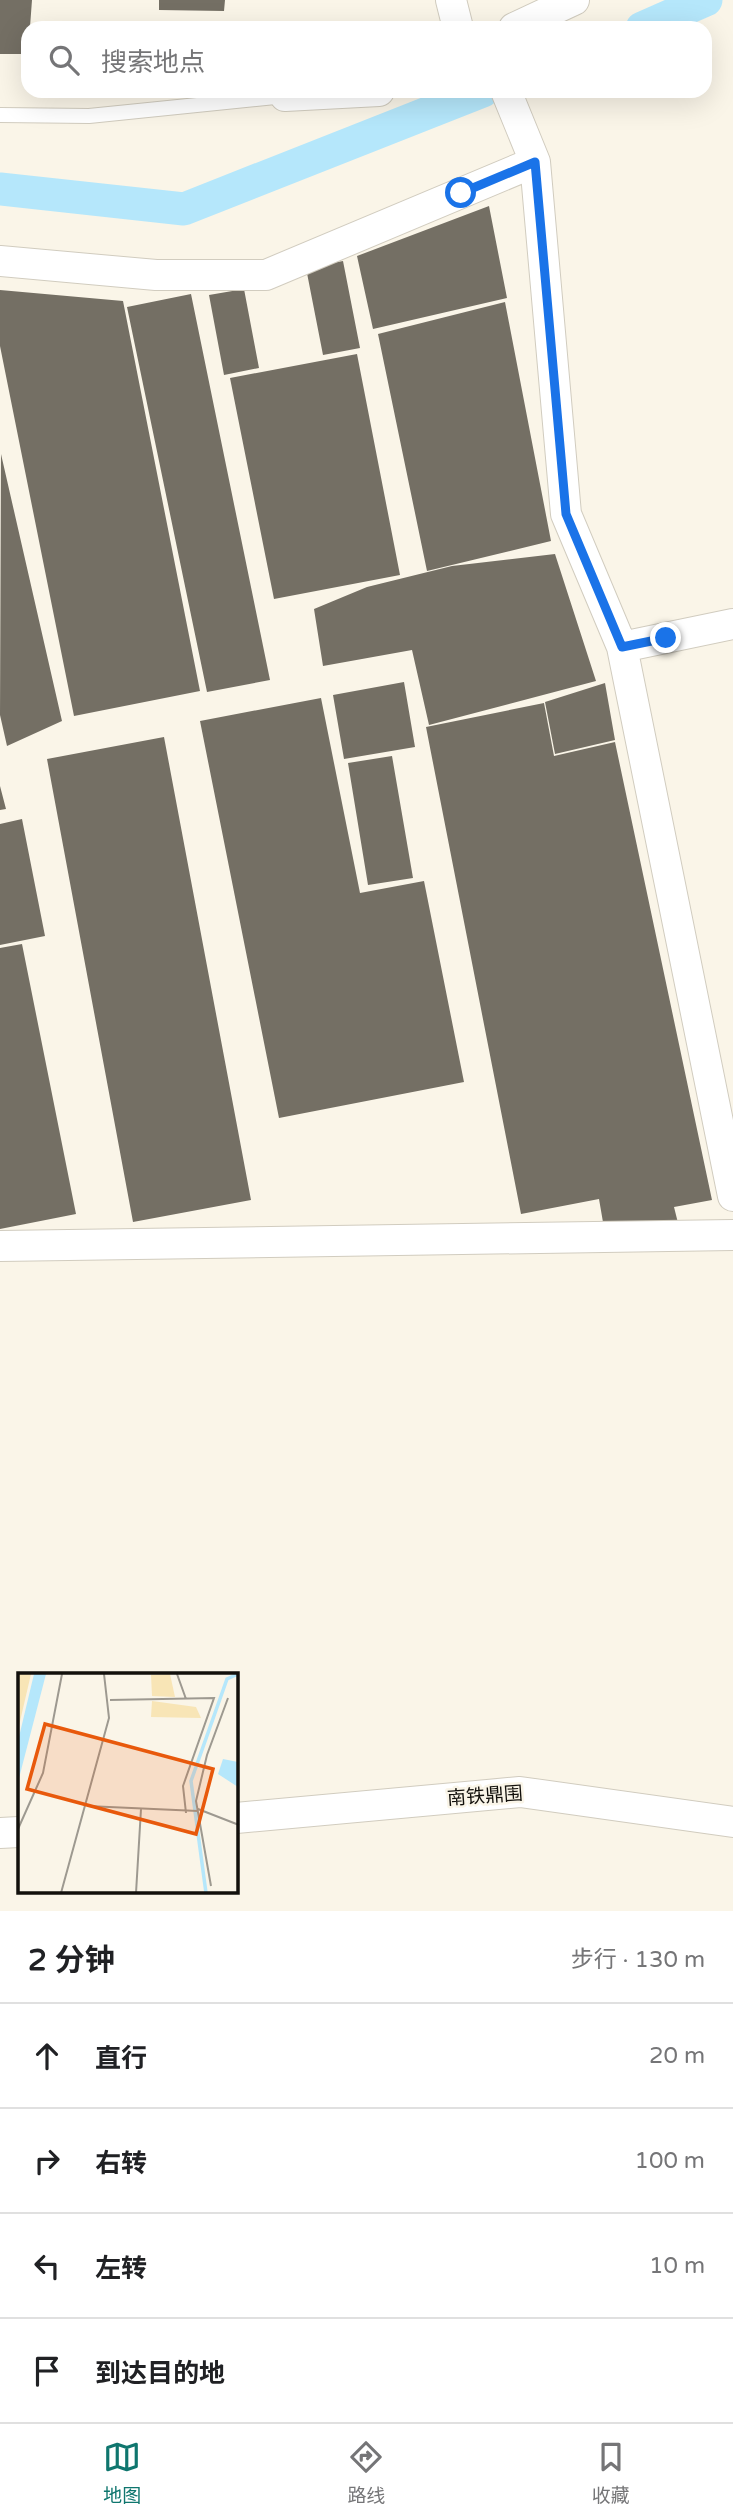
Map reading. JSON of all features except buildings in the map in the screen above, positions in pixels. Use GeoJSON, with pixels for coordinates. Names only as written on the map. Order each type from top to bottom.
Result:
{"type":"FeatureCollection","features":[{"type":"Feature","properties":{"kind":"street"},"geometry":{"type":"LineString","coordinates":[[452,0],[456,21]]}},
{"type":"Feature","properties":{"kind":"street"},"geometry":{"type":"LineString","coordinates":[[529,21],[574,0]]}},
{"type":"Feature","properties":{"kind":"street"},"geometry":{"type":"LineString","coordinates":[[509,98],[535,162],[566,514],[622,647],[733,1196]]}},
{"type":"Feature","properties":{"kind":"street"},"geometry":{"type":"LineString","coordinates":[[0,261],[156,275],[267,275],[535,162]]}},
{"type":"Feature","properties":{"kind":"street"},"geometry":{"type":"LineString","coordinates":[[622,647],[733,624]]}},
{"type":"Feature","properties":{"kind":"street"},"geometry":{"type":"LineString","coordinates":[[0,1245],[733,1235]]}},
{"type":"Feature","properties":{"kind":"street","name":"南铁鼎围"},"geometry":{"type":"LineString","coordinates":[[238,1818],[520,1792],[733,1822]]}},
{"type":"Feature","properties":{"kind":"street"},"geometry":{"type":"LineString","coordinates":[[0,1833],[18,1832]]}},
{"type":"Feature","properties":{"kind":"lane"},"geometry":{"type":"LineString","coordinates":[[0,115],[89,116],[265,98]]}},
{"type":"Feature","properties":{"kind":"waterway"},"geometry":{"type":"LineString","coordinates":[[658,21],[706,0]]}},
{"type":"Feature","properties":{"kind":"waterway"},"geometry":{"type":"LineString","coordinates":[[0,189],[184,209],[465,98]]}},
{"type":"Feature","properties":{"kind":"route"},"geometry":{"type":"LineString","coordinates":[[461,193],[535,162],[566,514],[622,647],[666,638]]}}]}
